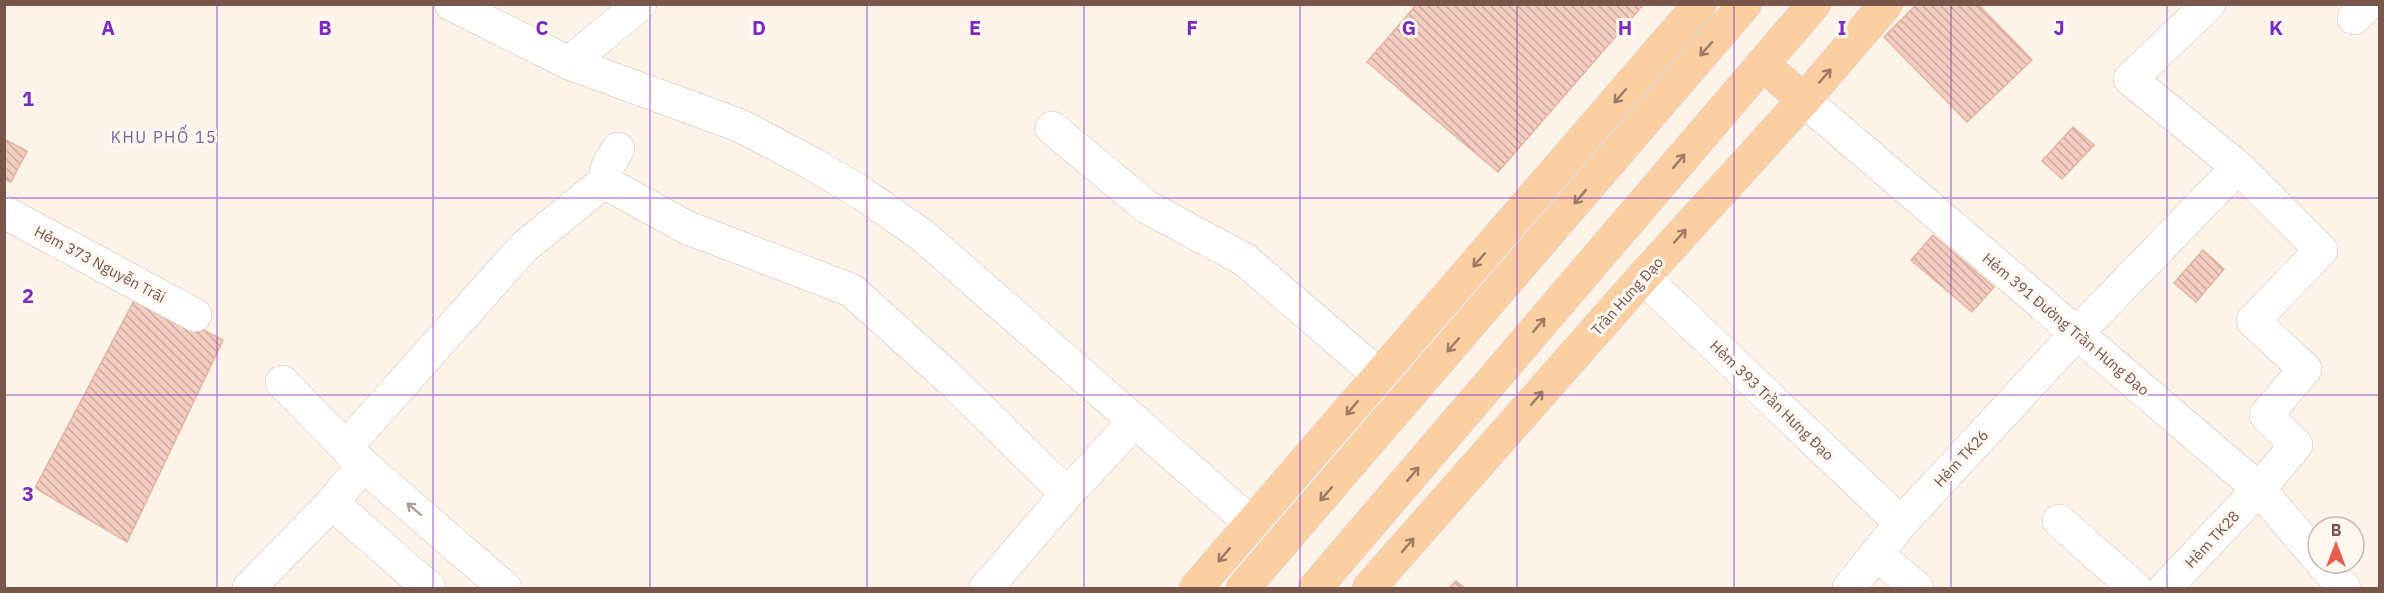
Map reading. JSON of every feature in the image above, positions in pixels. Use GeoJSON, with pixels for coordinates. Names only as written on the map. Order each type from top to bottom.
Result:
{"type":"FeatureCollection","features":[{"type":"Feature","properties":{"kind":"main road"},"geometry":{"type":"LineString","coordinates":[[1196,588],[1700,4]]}},
{"type":"Feature","properties":{"kind":"main road"},"geometry":{"type":"LineString","coordinates":[[1251,524],[1321,586],[1814,4]]}},
{"type":"Feature","properties":{"kind":"main road","name":"Trần Hưng Đạo"},"geometry":{"type":"LineString","coordinates":[[1370,588],[1643,277],[1804,100],[1886,4]]}},
{"type":"Feature","properties":{"kind":"main road"},"geometry":{"type":"LineString","coordinates":[[1243,588],[1675,85],[1728,10]]}},
{"type":"Feature","properties":{"kind":"main road"},"geometry":{"type":"LineString","coordinates":[[1649,64],[1675,85]]}},
{"type":"Feature","properties":{"kind":"main road"},"geometry":{"type":"LineString","coordinates":[[1762,64],[1804,100]]}},
{"type":"Feature","properties":{"kind":"main road"},"geometry":{"type":"LineString","coordinates":[[1714,121],[1754,155]]}},
{"type":"Feature","properties":{"kind":"main road"},"geometry":{"type":"LineString","coordinates":[[1505,229],[1533,251]]}},
{"type":"Feature","properties":{"kind":"main road"},"geometry":{"type":"LineString","coordinates":[[1379,375],[1408,398]]}},
{"type":"Feature","properties":{"kind":"street"},"geometry":{"type":"LineString","coordinates":[[452,4],[568,63],[741,126],[863,194],[922,235],[1251,524]]}},
{"type":"Feature","properties":{"kind":"street"},"geometry":{"type":"LineString","coordinates":[[568,63],[639,4]]}},
{"type":"Feature","properties":{"kind":"street"},"geometry":{"type":"LineString","coordinates":[[2209,4],[2130,79],[2238,167]]}},
{"type":"Feature","properties":{"kind":"street","name":"Hẻm 391 Đường Trần Hưng Ðạo"},"geometry":{"type":"LineString","coordinates":[[1804,100],[2259,489],[2306,544]]}},
{"type":"Feature","properties":{"kind":"street"},"geometry":{"type":"LineString","coordinates":[[1052,128],[1147,207],[1245,260],[1379,375]]}},
{"type":"Feature","properties":{"kind":"street"},"geometry":{"type":"LineString","coordinates":[[249,588],[332,503],[355,456],[524,248],[604,182],[608,166],[618,149]]}},
{"type":"Feature","properties":{"kind":"street","name":"Hẻm TK26"},"geometry":{"type":"LineString","coordinates":[[1849,588],[1901,523],[2077,333],[2238,167]]}},
{"type":"Feature","properties":{"kind":"street","name":"Hẻm TK28"},"geometry":{"type":"LineString","coordinates":[[2165,588],[2259,489],[2296,445],[2266,415],[2305,369],[2253,321],[2321,250],[2238,167]]}},
{"type":"Feature","properties":{"kind":"street"},"geometry":{"type":"LineString","coordinates":[[604,182],[688,228],[851,290],[950,379],[1066,494]]}},
{"type":"Feature","properties":{"kind":"street","name":"Hẻm 373 Nguyễn Trãi"},"geometry":{"type":"LineString","coordinates":[[4,212],[195,315]]}},
{"type":"Feature","properties":{"kind":"street","name":"Hẻm 393 Trần Hưng Ðạo"},"geometry":{"type":"LineString","coordinates":[[1643,277],[1901,523]]}},
{"type":"Feature","properties":{"kind":"street"},"geometry":{"type":"LineString","coordinates":[[282,382],[355,456],[505,588]]}},
{"type":"Feature","properties":{"kind":"street"},"geometry":{"type":"LineString","coordinates":[[986,588],[1066,494],[1135,421]]}},
{"type":"Feature","properties":{"kind":"street"},"geometry":{"type":"LineString","coordinates":[[332,503],[420,580],[447,538]]}},
{"type":"Feature","properties":{"kind":"street"},"geometry":{"type":"LineString","coordinates":[[2059,520],[2135,588]]}},
{"type":"Feature","properties":{"kind":"street"},"geometry":{"type":"LineString","coordinates":[[1877,555],[1917,588]]}},
{"type":"Feature","properties":{"kind":"street"},"geometry":{"type":"LineString","coordinates":[[2333,575],[2344,588]]}},
{"type":"Feature","properties":{"kind":"building"},"geometry":{"type":"Polygon","coordinates":[[[1417,4],[1644,4],[1498,172],[1367,62],[1417,4]]]}},
{"type":"Feature","properties":{"kind":"building"},"geometry":{"type":"Polygon","coordinates":[[[1917,4],[1978,4],[2032,60],[1967,122],[1884,37],[1917,4]]]}},
{"type":"Feature","properties":{"kind":"building"},"geometry":{"type":"Polygon","coordinates":[[[2073,127],[2094,145],[2062,179],[2042,161],[2073,127]]]}},
{"type":"Feature","properties":{"kind":"building"},"geometry":{"type":"Polygon","coordinates":[[[4,139],[27,151],[11,182],[4,179],[4,139]]]}},
{"type":"Feature","properties":{"kind":"building"},"geometry":{"type":"Polygon","coordinates":[[[1933,235],[1994,287],[1972,312],[1911,260],[1933,235]]]}},
{"type":"Feature","properties":{"kind":"building"},"geometry":{"type":"Polygon","coordinates":[[[2203,250],[2224,269],[2196,302],[2174,283],[2203,250]]]}},
{"type":"Feature","properties":{"kind":"building"},"geometry":{"type":"Polygon","coordinates":[[[137,295],[223,340],[127,542],[35,488],[137,295]]]}},
{"type":"Feature","properties":{"kind":"building"},"geometry":{"type":"Polygon","coordinates":[[[1456,581],[1465,588],[1449,588],[1456,581]]]}},
{"type":"Feature","properties":{"kind":"district","name":"KHU PHỐ 15"},"geometry":{"type":"Point","coordinates":[164,137]}}]}
